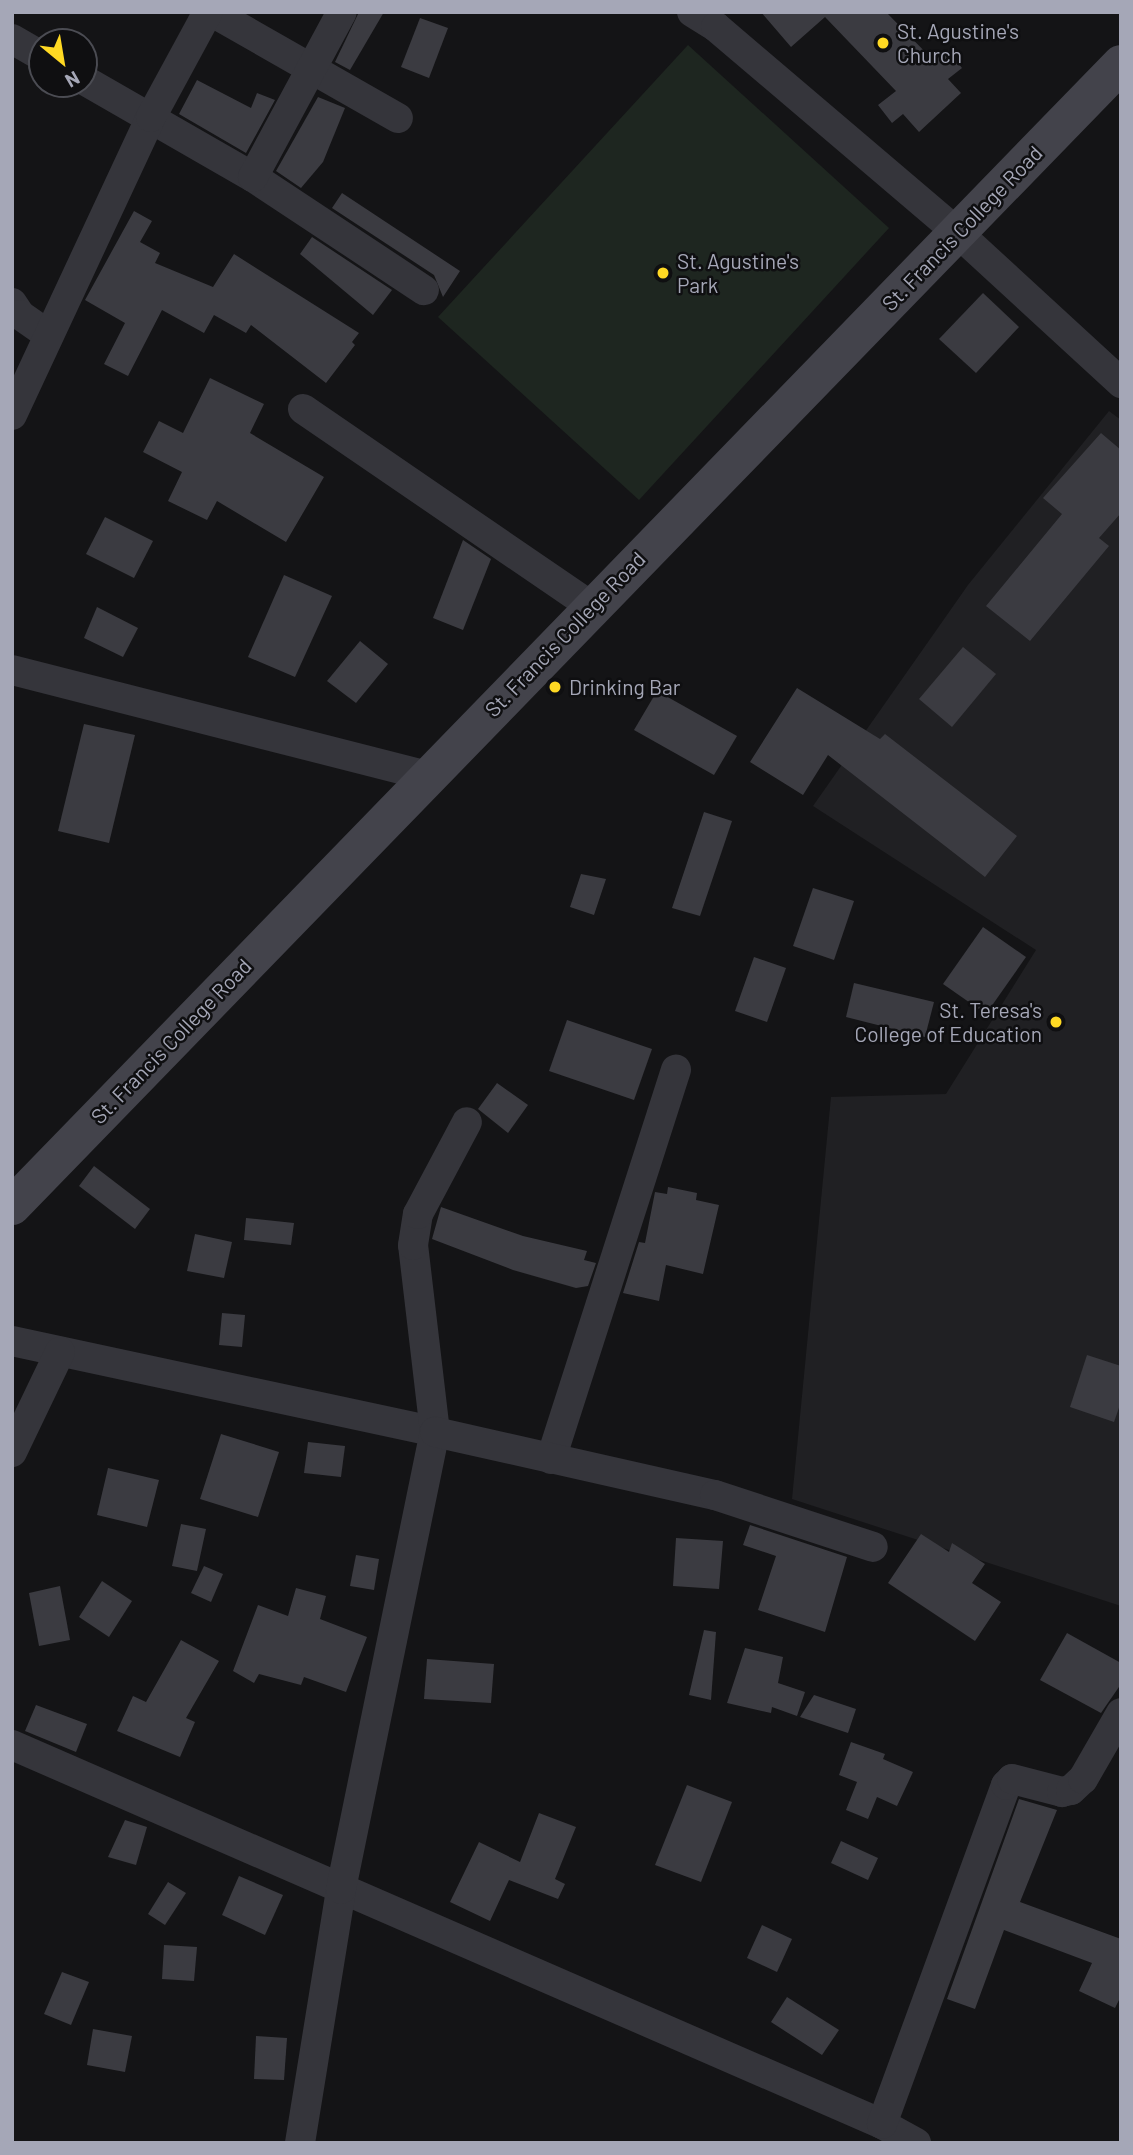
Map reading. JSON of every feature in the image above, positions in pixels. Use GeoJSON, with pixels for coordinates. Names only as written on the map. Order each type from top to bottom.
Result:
{"type":"FeatureCollection","features":[{"type":"Feature","properties":{"kind":"main road","name":"St. Francis College Road"},"geometry":{"type":"LineString","coordinates":[[12,1206],[1121,64]]}},
{"type":"Feature","properties":{"kind":"street"},"geometry":{"type":"LineString","coordinates":[[12,415],[151,117],[210,12],[398,118]]}},
{"type":"Feature","properties":{"kind":"street"},"geometry":{"type":"LineString","coordinates":[[253,177],[314,70],[342,12]]}},
{"type":"Feature","properties":{"kind":"street"},"geometry":{"type":"LineString","coordinates":[[692,12],[716,27],[958,233],[1121,383]]}},
{"type":"Feature","properties":{"kind":"street"},"geometry":{"type":"LineString","coordinates":[[12,39],[28,48]]}},
{"type":"Feature","properties":{"kind":"street"},"geometry":{"type":"LineString","coordinates":[[98,88],[253,177],[424,290]]}},
{"type":"Feature","properties":{"kind":"street"},"geometry":{"type":"LineString","coordinates":[[12,303],[20,315],[49,335]]}},
{"type":"Feature","properties":{"kind":"street"},"geometry":{"type":"LineString","coordinates":[[303,409],[592,607]]}},
{"type":"Feature","properties":{"kind":"street"},"geometry":{"type":"LineString","coordinates":[[12,670],[427,776]]}},
{"type":"Feature","properties":{"kind":"street"},"geometry":{"type":"LineString","coordinates":[[551,1459],[676,1070]]}},
{"type":"Feature","properties":{"kind":"street"},"geometry":{"type":"LineString","coordinates":[[300,2143],[341,1889],[435,1432],[414,1245],[418,1214],[467,1122]]}},
{"type":"Feature","properties":{"kind":"street"},"geometry":{"type":"LineString","coordinates":[[12,1341],[715,1495],[873,1548]]}},
{"type":"Feature","properties":{"kind":"street"},"geometry":{"type":"LineString","coordinates":[[12,1452],[60,1352]]}},
{"type":"Feature","properties":{"kind":"street"},"geometry":{"type":"LineString","coordinates":[[882,2124],[1006,1785],[1020,1780],[1062,1792],[1072,1790],[1083,1779],[1121,1713]]}},
{"type":"Feature","properties":{"kind":"street"},"geometry":{"type":"LineString","coordinates":[[12,1745],[882,2124],[916,2143]]}},
{"type":"Feature","properties":{"kind":"shaded area","name":"St. Agustine's Park"},"geometry":{"type":"Polygon","coordinates":[[[688,45],[889,228],[639,500],[438,317],[688,45]]]}},
{"type":"Feature","properties":{"kind":"shaded area","name":"St. Teresa's College of Education"},"geometry":{"type":"Polygon","coordinates":[[[1109,411],[1121,420],[1121,1606],[792,1499],[831,1097],[946,1094],[1036,950],[813,806],[968,585],[1109,411]]]}},
{"type":"Feature","properties":{"kind":"building"},"geometry":{"type":"Polygon","coordinates":[[[359,12],[384,12],[350,70],[335,62],[359,12]]]}},
{"type":"Feature","properties":{"kind":"building"},"geometry":{"type":"Polygon","coordinates":[[[761,12],[886,12],[934,61],[948,50],[962,68],[948,79],[961,93],[919,132],[903,114],[892,123],[878,105],[896,91],[825,17],[791,47],[761,12]]]}},
{"type":"Feature","properties":{"kind":"building"},"geometry":{"type":"Polygon","coordinates":[[[420,18],[448,28],[429,78],[401,67],[420,18]]]}},
{"type":"Feature","properties":{"kind":"building"},"geometry":{"type":"Polygon","coordinates":[[[197,80],[251,108],[257,93],[275,100],[246,153],[179,114],[197,80]]]}},
{"type":"Feature","properties":{"kind":"building"},"geometry":{"type":"Polygon","coordinates":[[[318,97],[345,108],[323,162],[301,188],[276,171],[318,97]]]}},
{"type":"Feature","properties":{"kind":"building"},"geometry":{"type":"Polygon","coordinates":[[[342,193],[460,271],[443,297],[434,275],[332,208],[342,193]]]}},
{"type":"Feature","properties":{"kind":"building"},"geometry":{"type":"Polygon","coordinates":[[[134,211],[152,221],[140,242],[160,253],[155,263],[213,287],[234,254],[359,333],[352,342],[355,345],[326,383],[251,325],[246,333],[214,315],[204,333],[162,310],[128,376],[104,364],[125,323],[85,300],[134,211]]]}},
{"type":"Feature","properties":{"kind":"building"},"geometry":{"type":"Polygon","coordinates":[[[312,237],[392,290],[373,315],[300,254],[312,237]]]}},
{"type":"Feature","properties":{"kind":"building"},"geometry":{"type":"Polygon","coordinates":[[[983,293],[1019,327],[976,373],[939,339],[983,293]]]}},
{"type":"Feature","properties":{"kind":"building"},"geometry":{"type":"Polygon","coordinates":[[[210,378],[264,404],[250,433],[324,477],[286,542],[217,501],[207,520],[168,501],[182,472],[143,452],[159,421],[183,433],[210,378]]]}},
{"type":"Feature","properties":{"kind":"building"},"geometry":{"type":"Polygon","coordinates":[[[1101,433],[1121,450],[1121,513],[1099,538],[1109,546],[1030,641],[986,606],[1062,514],[1043,498],[1101,433]]]}},
{"type":"Feature","properties":{"kind":"building"},"geometry":{"type":"Polygon","coordinates":[[[105,517],[153,541],[134,578],[86,554],[105,517]]]}},
{"type":"Feature","properties":{"kind":"building"},"geometry":{"type":"Polygon","coordinates":[[[463,540],[491,559],[463,630],[433,618],[463,540]]]}},
{"type":"Feature","properties":{"kind":"building"},"geometry":{"type":"Polygon","coordinates":[[[284,575],[332,596],[295,677],[248,657],[284,575]]]}},
{"type":"Feature","properties":{"kind":"building"},"geometry":{"type":"Polygon","coordinates":[[[97,607],[138,628],[123,657],[84,638],[97,607]]]}},
{"type":"Feature","properties":{"kind":"building"},"geometry":{"type":"Polygon","coordinates":[[[360,641],[388,664],[356,703],[327,681],[360,641]]]}},
{"type":"Feature","properties":{"kind":"building"},"geometry":{"type":"Polygon","coordinates":[[[963,647],[996,674],[952,727],[919,699],[963,647]]]}},
{"type":"Feature","properties":{"kind":"building"},"geometry":{"type":"Polygon","coordinates":[[[797,688],[880,739],[885,734],[1017,836],[985,877],[828,755],[803,795],[750,762],[797,688]]]}},
{"type":"Feature","properties":{"kind":"building"},"geometry":{"type":"Polygon","coordinates":[[[657,691],[737,736],[714,775],[634,730],[657,691]]]}},
{"type":"Feature","properties":{"kind":"building"},"geometry":{"type":"Polygon","coordinates":[[[84,724],[135,735],[109,843],[58,831],[84,724]]]}},
{"type":"Feature","properties":{"kind":"building"},"geometry":{"type":"Polygon","coordinates":[[[704,812],[732,821],[700,916],[672,908],[704,812]]]}},
{"type":"Feature","properties":{"kind":"building"},"geometry":{"type":"Polygon","coordinates":[[[581,874],[606,879],[594,915],[570,907],[581,874]]]}},
{"type":"Feature","properties":{"kind":"building"},"geometry":{"type":"Polygon","coordinates":[[[813,888],[854,901],[834,960],[793,946],[813,888]]]}},
{"type":"Feature","properties":{"kind":"building"},"geometry":{"type":"Polygon","coordinates":[[[983,927],[1026,957],[986,1014],[943,984],[983,927]]]}},
{"type":"Feature","properties":{"kind":"building"},"geometry":{"type":"Polygon","coordinates":[[[754,957],[786,968],[767,1022],[735,1011],[754,957]]]}},
{"type":"Feature","properties":{"kind":"building"},"geometry":{"type":"Polygon","coordinates":[[[854,983],[934,1002],[925,1037],[846,1017],[854,983]]]}},
{"type":"Feature","properties":{"kind":"building"},"geometry":{"type":"Polygon","coordinates":[[[567,1020],[652,1049],[634,1100],[549,1071],[567,1020]]]}},
{"type":"Feature","properties":{"kind":"building"},"geometry":{"type":"Polygon","coordinates":[[[497,1083],[528,1105],[508,1133],[478,1109],[497,1083]]]}},
{"type":"Feature","properties":{"kind":"building"},"geometry":{"type":"Polygon","coordinates":[[[94,1166],[150,1209],[135,1229],[79,1186],[94,1166]]]}},
{"type":"Feature","properties":{"kind":"building"},"geometry":{"type":"Polygon","coordinates":[[[668,1187],[697,1193],[696,1200],[719,1205],[703,1274],[666,1265],[659,1301],[623,1293],[639,1242],[645,1243],[655,1192],[667,1194],[668,1187]]]}},
{"type":"Feature","properties":{"kind":"building"},"geometry":{"type":"Polygon","coordinates":[[[441,1207],[523,1236],[587,1251],[584,1260],[596,1263],[588,1286],[576,1288],[513,1270],[432,1239],[441,1207]]]}},
{"type":"Feature","properties":{"kind":"building"},"geometry":{"type":"Polygon","coordinates":[[[246,1218],[294,1223],[291,1245],[244,1240],[246,1218]]]}},
{"type":"Feature","properties":{"kind":"building"},"geometry":{"type":"Polygon","coordinates":[[[195,1234],[232,1242],[224,1278],[187,1271],[195,1234]]]}},
{"type":"Feature","properties":{"kind":"building"},"geometry":{"type":"Polygon","coordinates":[[[222,1313],[245,1315],[242,1347],[219,1345],[222,1313]]]}},
{"type":"Feature","properties":{"kind":"building"},"geometry":{"type":"Polygon","coordinates":[[[1087,1355],[1121,1366],[1121,1402],[1114,1422],[1070,1407],[1087,1355]]]}},
{"type":"Feature","properties":{"kind":"building"},"geometry":{"type":"Polygon","coordinates":[[[221,1434],[279,1452],[258,1517],[200,1499],[221,1434]]]}},
{"type":"Feature","properties":{"kind":"building"},"geometry":{"type":"Polygon","coordinates":[[[308,1442],[345,1446],[341,1477],[304,1473],[308,1442]]]}},
{"type":"Feature","properties":{"kind":"building"},"geometry":{"type":"Polygon","coordinates":[[[108,1468],[159,1480],[147,1527],[97,1515],[108,1468]]]}},
{"type":"Feature","properties":{"kind":"building"},"geometry":{"type":"Polygon","coordinates":[[[181,1524],[206,1529],[197,1571],[172,1566],[181,1524]]]}},
{"type":"Feature","properties":{"kind":"building"},"geometry":{"type":"Polygon","coordinates":[[[750,1525],[847,1557],[825,1632],[758,1610],[776,1556],[743,1545],[750,1525]]]}},
{"type":"Feature","properties":{"kind":"building"},"geometry":{"type":"Polygon","coordinates":[[[921,1534],[949,1552],[952,1543],[985,1564],[972,1583],[1001,1602],[975,1641],[888,1583],[921,1534]]]}},
{"type":"Feature","properties":{"kind":"building"},"geometry":{"type":"Polygon","coordinates":[[[676,1538],[723,1541],[719,1589],[673,1586],[676,1538]]]}},
{"type":"Feature","properties":{"kind":"building"},"geometry":{"type":"Polygon","coordinates":[[[356,1555],[379,1559],[374,1590],[350,1586],[356,1555]]]}},
{"type":"Feature","properties":{"kind":"building"},"geometry":{"type":"Polygon","coordinates":[[[204,1566],[223,1574],[211,1602],[191,1593],[204,1566]]]}},
{"type":"Feature","properties":{"kind":"building"},"geometry":{"type":"Polygon","coordinates":[[[102,1581],[132,1601],[109,1637],[79,1617],[102,1581]]]}},
{"type":"Feature","properties":{"kind":"building"},"geometry":{"type":"Polygon","coordinates":[[[60,1586],[70,1640],[39,1646],[29,1593],[60,1586]]]}},
{"type":"Feature","properties":{"kind":"building"},"geometry":{"type":"Polygon","coordinates":[[[296,1588],[326,1596],[320,1619],[367,1637],[346,1692],[304,1677],[301,1685],[259,1674],[254,1683],[233,1671],[258,1605],[288,1616],[296,1588]]]}},
{"type":"Feature","properties":{"kind":"building"},"geometry":{"type":"Polygon","coordinates":[[[704,1630],[716,1632],[711,1700],[689,1695],[704,1630]]]}},
{"type":"Feature","properties":{"kind":"building"},"geometry":{"type":"Polygon","coordinates":[[[1067,1633],[1121,1663],[1121,1684],[1101,1713],[1040,1680],[1067,1633]]]}},
{"type":"Feature","properties":{"kind":"building"},"geometry":{"type":"Polygon","coordinates":[[[181,1640],[219,1661],[186,1718],[195,1722],[180,1757],[117,1731],[133,1696],[146,1702],[181,1640]]]}},
{"type":"Feature","properties":{"kind":"building"},"geometry":{"type":"Polygon","coordinates":[[[745,1648],[783,1657],[778,1683],[805,1692],[797,1716],[772,1707],[771,1713],[727,1703],[745,1648]]]}},
{"type":"Feature","properties":{"kind":"building"},"geometry":{"type":"Polygon","coordinates":[[[427,1659],[494,1664],[491,1703],[424,1699],[427,1659]]]}},
{"type":"Feature","properties":{"kind":"building"},"geometry":{"type":"Polygon","coordinates":[[[814,1695],[856,1709],[848,1733],[800,1717],[814,1695]]]}},
{"type":"Feature","properties":{"kind":"building"},"geometry":{"type":"Polygon","coordinates":[[[36,1705],[87,1724],[76,1752],[25,1731],[36,1705]]]}},
{"type":"Feature","properties":{"kind":"building"},"geometry":{"type":"Polygon","coordinates":[[[851,1742],[885,1754],[883,1759],[913,1772],[897,1806],[877,1797],[868,1819],[846,1810],[857,1782],[839,1775],[851,1742]]]}},
{"type":"Feature","properties":{"kind":"building"},"geometry":{"type":"Polygon","coordinates":[[[687,1785],[732,1802],[701,1882],[655,1865],[687,1785]]]}},
{"type":"Feature","properties":{"kind":"building"},"geometry":{"type":"Polygon","coordinates":[[[1019,1799],[1057,1810],[1020,1902],[1121,1939],[1121,1996],[1115,2008],[1079,1991],[1092,1963],[1004,1930],[975,2009],[947,1999],[1019,1799]]]}},
{"type":"Feature","properties":{"kind":"building"},"geometry":{"type":"Polygon","coordinates":[[[539,1813],[576,1827],[555,1879],[565,1884],[558,1899],[509,1880],[490,1921],[450,1902],[479,1842],[520,1862],[539,1813]]]}},
{"type":"Feature","properties":{"kind":"building"},"geometry":{"type":"Polygon","coordinates":[[[125,1820],[147,1827],[136,1865],[108,1857],[125,1820]]]}},
{"type":"Feature","properties":{"kind":"building"},"geometry":{"type":"Polygon","coordinates":[[[841,1841],[878,1858],[868,1880],[831,1863],[841,1841]]]}},
{"type":"Feature","properties":{"kind":"building"},"geometry":{"type":"Polygon","coordinates":[[[239,1876],[283,1895],[265,1935],[222,1915],[239,1876]]]}},
{"type":"Feature","properties":{"kind":"building"},"geometry":{"type":"Polygon","coordinates":[[[168,1882],[186,1893],[165,1925],[148,1914],[168,1882]]]}},
{"type":"Feature","properties":{"kind":"building"},"geometry":{"type":"Polygon","coordinates":[[[762,1925],[792,1939],[777,1972],[747,1958],[762,1925]]]}},
{"type":"Feature","properties":{"kind":"building"},"geometry":{"type":"Polygon","coordinates":[[[164,1945],[197,1947],[194,1981],[162,1979],[164,1945]]]}},
{"type":"Feature","properties":{"kind":"building"},"geometry":{"type":"Polygon","coordinates":[[[62,1972],[89,1982],[71,2025],[44,2014],[62,1972]]]}},
{"type":"Feature","properties":{"kind":"building"},"geometry":{"type":"Polygon","coordinates":[[[787,1997],[839,2030],[822,2055],[771,2022],[787,1997]]]}},
{"type":"Feature","properties":{"kind":"building"},"geometry":{"type":"Polygon","coordinates":[[[93,2029],[132,2036],[125,2072],[87,2065],[93,2029]]]}},
{"type":"Feature","properties":{"kind":"building"},"geometry":{"type":"Polygon","coordinates":[[[256,2036],[287,2038],[284,2080],[254,2079],[256,2036]]]}},
{"type":"Feature","properties":{"kind":"place","name":"St. Agustine's Church"},"geometry":{"type":"Point","coordinates":[883,43]}},
{"type":"Feature","properties":{"kind":"place","name":"St. Agustine's Park"},"geometry":{"type":"Point","coordinates":[663,273]}},
{"type":"Feature","properties":{"kind":"place","name":"Drinking Bar"},"geometry":{"type":"Point","coordinates":[555,687]}},
{"type":"Feature","properties":{"kind":"place","name":"St. Teresa's College of Education"},"geometry":{"type":"Point","coordinates":[1056,1022]}}]}
